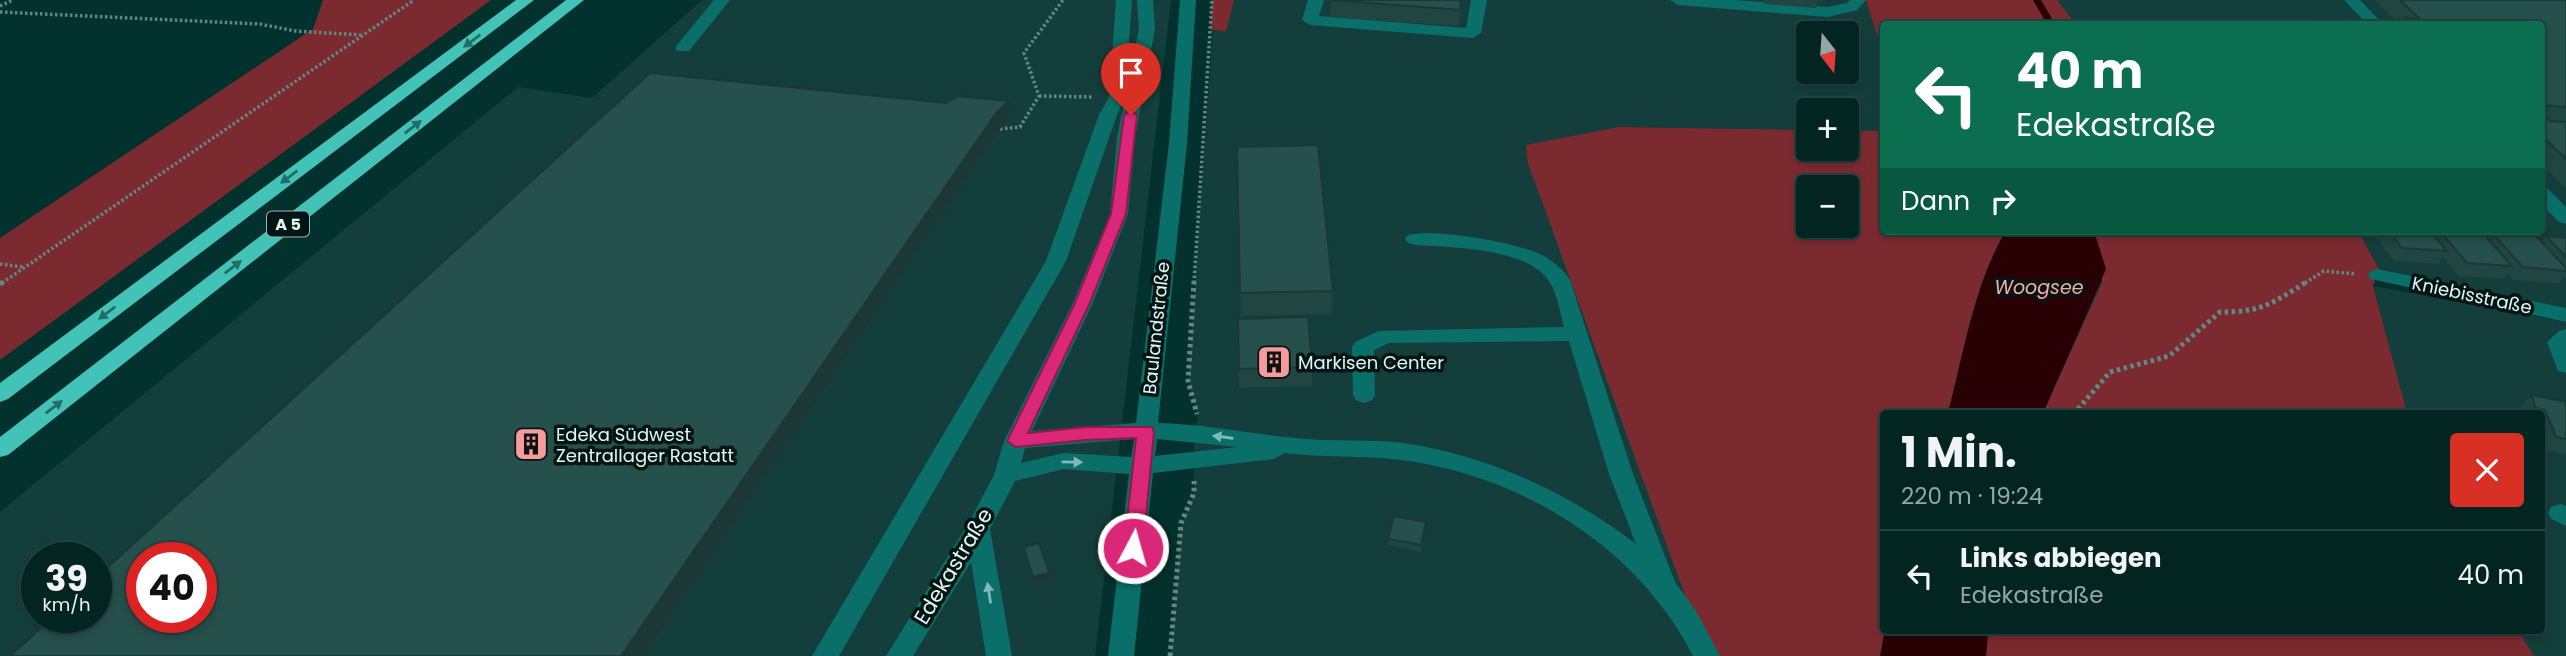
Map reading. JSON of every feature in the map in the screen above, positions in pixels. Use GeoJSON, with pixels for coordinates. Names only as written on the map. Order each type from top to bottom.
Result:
{"type":"FeatureCollection","features":[{"type":"Feature","properties":{"kind":"highway","name":"A 5"},"geometry":{"type":"LineString","coordinates":[[0,394],[526,0]]}},
{"type":"Feature","properties":{"kind":"highway","name":"A 5"},"geometry":{"type":"LineString","coordinates":[[0,449],[576,0]]}},
{"type":"Feature","properties":{"kind":"street"},"geometry":{"type":"LineString","coordinates":[[683,48],[722,0]]}},
{"type":"Feature","properties":{"kind":"street"},"geometry":{"type":"LineString","coordinates":[[825,656],[1056,261],[1108,115],[1117,97],[1124,0]]}},
{"type":"Feature","properties":{"kind":"street","name":"Edekastraße"},"geometry":{"type":"LineString","coordinates":[[899,656],[978,529],[1006,475],[1016,441],[1082,305],[1119,214],[1126,138],[1147,29],[1145,0]]}},
{"type":"Feature","properties":{"kind":"street","name":"Baulandstraße"},"geometry":{"type":"LineString","coordinates":[[1121,656],[1178,144],[1188,0]]}},
{"type":"Feature","properties":{"kind":"street"},"geometry":{"type":"LineString","coordinates":[[1316,0],[1310,20],[1473,33],[1479,0]]}},
{"type":"Feature","properties":{"kind":"street"},"geometry":{"type":"LineString","coordinates":[[1678,0],[1828,12],[1852,7],[1858,0]]}},
{"type":"Feature","properties":{"kind":"street"},"geometry":{"type":"LineString","coordinates":[[2352,0],[2372,21]]}},
{"type":"Feature","properties":{"kind":"street"},"geometry":{"type":"LineString","coordinates":[[2545,197],[2566,218]]}},
{"type":"Feature","properties":{"kind":"street"},"geometry":{"type":"LineString","coordinates":[[1415,239],[1471,243],[1535,260],[1553,270],[1560,280],[1621,474],[1667,588],[1697,633],[1707,656]]}},
{"type":"Feature","properties":{"kind":"street","name":"Kniebisstraße"},"geometry":{"type":"LineString","coordinates":[[2378,275],[2566,315]]}},
{"type":"Feature","properties":{"kind":"street"},"geometry":{"type":"LineString","coordinates":[[1364,395],[1363,346],[1386,336],[1577,334]]}},
{"type":"Feature","properties":{"kind":"street"},"geometry":{"type":"LineString","coordinates":[[2566,336],[2558,342],[2566,366]]}},
{"type":"Feature","properties":{"kind":"street"},"geometry":{"type":"LineString","coordinates":[[1016,441],[1086,433],[1194,433],[1300,447],[1399,451],[1476,469],[1529,489],[1577,515],[1625,548],[1667,588]]}},
{"type":"Feature","properties":{"kind":"street"},"geometry":{"type":"LineString","coordinates":[[1006,475],[1064,461],[1143,467],[1300,447]]}},
{"type":"Feature","properties":{"kind":"street"},"geometry":{"type":"LineString","coordinates":[[978,529],[999,656]]}},
{"type":"Feature","properties":{"kind":"path"},"geometry":{"type":"LineString","coordinates":[[0,6],[13,0]]}},
{"type":"Feature","properties":{"kind":"path"},"geometry":{"type":"LineString","coordinates":[[0,284],[415,0]]}},
{"type":"Feature","properties":{"kind":"path"},"geometry":{"type":"LineString","coordinates":[[1039,96],[1024,53],[1063,0]]}},
{"type":"Feature","properties":{"kind":"path"},"geometry":{"type":"LineString","coordinates":[[1198,419],[1188,381],[1212,0]]}},
{"type":"Feature","properties":{"kind":"path"},"geometry":{"type":"LineString","coordinates":[[0,12],[260,24],[295,31],[363,35]]}},
{"type":"Feature","properties":{"kind":"path"},"geometry":{"type":"LineString","coordinates":[[1039,96],[1117,97]]}},
{"type":"Feature","properties":{"kind":"path"},"geometry":{"type":"LineString","coordinates":[[1000,129],[1020,127],[1039,96]]}},
{"type":"Feature","properties":{"kind":"path"},"geometry":{"type":"LineString","coordinates":[[0,264],[24,267]]}},
{"type":"Feature","properties":{"kind":"path"},"geometry":{"type":"LineString","coordinates":[[2078,410],[2110,372],[2169,356],[2220,312],[2249,312],[2268,306],[2324,271],[2378,275]]}},
{"type":"Feature","properties":{"kind":"path"},"geometry":{"type":"LineString","coordinates":[[1170,656],[1181,523],[1194,493],[1194,480]]}},
{"type":"Feature","properties":{"kind":"shaded area"},"geometry":{"type":"Polygon","coordinates":[[[323,0],[491,0],[0,360],[0,238],[313,29],[323,0]]]}},
{"type":"Feature","properties":{"kind":"shaded area"},"geometry":{"type":"Polygon","coordinates":[[[702,0],[1171,0],[1095,656],[0,656],[0,512],[518,87],[592,98],[702,0]]]}},
{"type":"Feature","properties":{"kind":"shaded area"},"geometry":{"type":"Polygon","coordinates":[[[1212,0],[1234,0],[1226,31],[1211,30],[1212,0]]]}},
{"type":"Feature","properties":{"kind":"shaded area"},"geometry":{"type":"Polygon","coordinates":[[[1215,0],[1886,0],[1883,21],[1880,21],[1880,131],[1859,131],[1859,98],[1796,98],[1796,130],[1618,127],[1673,560],[1707,656],[1170,656],[1181,523],[1194,493],[1194,433],[1198,419],[1188,381],[1215,0]]]}},
{"type":"Feature","properties":{"kind":"shaded area"},"geometry":{"type":"Polygon","coordinates":[[[1866,0],[2057,0],[2074,21],[1880,21],[1880,36],[1877,35],[1866,0]]]}},
{"type":"Feature","properties":{"kind":"shaded area"},"geometry":{"type":"Polygon","coordinates":[[[2057,0],[2566,0],[2566,308],[2379,269],[2360,235],[2545,235],[2545,21],[2074,21],[2057,0]]]}},
{"type":"Feature","properties":{"kind":"shaded area"},"geometry":{"type":"Polygon","coordinates":[[[1619,127],[1796,130],[1796,161],[1859,161],[1859,131],[1880,131],[1880,235],[2004,235],[1978,296],[1949,410],[1880,410],[1880,634],[1884,634],[1880,656],[1707,656],[1528,163],[1526,145],[1619,127]]]}},
{"type":"Feature","properties":{"kind":"shaded area"},"geometry":{"type":"Polygon","coordinates":[[[2095,235],[2360,235],[2379,269],[2373,286],[2406,410],[2044,410],[2102,282],[2095,235]]]}},
{"type":"Feature","properties":{"kind":"shaded area"},"geometry":{"type":"Polygon","coordinates":[[[2373,286],[2566,322],[2566,656],[2534,656],[2520,634],[2545,634],[2545,410],[2406,410],[2373,286]]]}},
{"type":"Feature","properties":{"kind":"shaded area"},"geometry":{"type":"Polygon","coordinates":[[[1988,634],[2520,634],[2534,656],[1986,656],[1988,634]]]}},
{"type":"Feature","properties":{"kind":"water","name":"Woogsee"},"geometry":{"type":"Polygon","coordinates":[[[2004,235],[2095,235],[2106,269],[2044,410],[1949,410],[1978,296],[2004,235]]]}},
{"type":"Feature","properties":{"kind":"water"},"geometry":{"type":"Polygon","coordinates":[[[1884,634],[1988,634],[1986,656],[1880,656],[1884,634]]]}},
{"type":"Feature","properties":{"kind":"building"},"geometry":{"type":"Polygon","coordinates":[[[1331,0],[1461,0],[1460,10],[1331,0]]]}},
{"type":"Feature","properties":{"kind":"building"},"geometry":{"type":"Polygon","coordinates":[[[2400,0],[2566,0],[2566,107],[2545,105],[2545,21],[2410,21],[2407,18],[2420,19],[2400,0]]]}},
{"type":"Feature","properties":{"kind":"building"},"geometry":{"type":"Polygon","coordinates":[[[2316,19],[2359,21],[2318,21],[2316,19]]]}},
{"type":"Feature","properties":{"kind":"building","name":"Edeka Südwest Zentrallager Rastatt"},"geometry":{"type":"Polygon","coordinates":[[[650,73],[946,103],[958,96],[1009,101],[997,112],[621,656],[10,656],[35,633],[112,633],[112,563],[126,551],[126,633],[217,633],[217,542],[135,542],[650,73]]]}},
{"type":"Feature","properties":{"kind":"building"},"geometry":{"type":"Polygon","coordinates":[[[2545,117],[2550,121],[2566,122],[2566,159],[2545,139],[2545,117]]]}},
{"type":"Feature","properties":{"kind":"building"},"geometry":{"type":"Polygon","coordinates":[[[1318,145],[1333,291],[1240,293],[1237,147],[1318,145]]]}},
{"type":"Feature","properties":{"kind":"building"},"geometry":{"type":"Polygon","coordinates":[[[2392,235],[2433,235],[2447,251],[2402,248],[2392,235]]]}},
{"type":"Feature","properties":{"kind":"building"},"geometry":{"type":"Polygon","coordinates":[[[2443,235],[2485,235],[2512,266],[2467,263],[2443,235]]]}},
{"type":"Feature","properties":{"kind":"building"},"geometry":{"type":"Polygon","coordinates":[[[2494,235],[2535,235],[2566,271],[2523,267],[2494,235]]]}},
{"type":"Feature","properties":{"kind":"building"},"geometry":{"type":"Polygon","coordinates":[[[2546,236],[2566,238],[2566,257],[2546,236]]]}},
{"type":"Feature","properties":{"kind":"building","name":"Markisen Center"},"geometry":{"type":"Polygon","coordinates":[[[1308,317],[1312,367],[1239,369],[1238,319],[1308,317]]]}},
{"type":"Feature","properties":{"kind":"building"},"geometry":{"type":"Polygon","coordinates":[[[2531,395],[2566,402],[2566,439],[2556,437],[2545,410],[2536,408],[2531,395]]]}},
{"type":"Feature","properties":{"kind":"building"},"geometry":{"type":"Polygon","coordinates":[[[1394,516],[1426,522],[1421,545],[1388,539],[1394,516]]]}},
{"type":"Feature","properties":{"kind":"building"},"geometry":{"type":"Polygon","coordinates":[[[1039,543],[1049,573],[1033,577],[1024,547],[1039,543]]]}},
{"type":"Feature","properties":{"kind":"waterway"},"geometry":{"type":"LineString","coordinates":[[2037,0],[2049,21]]}},
{"type":"Feature","properties":{"kind":"place","name":"Markisen Center"},"geometry":{"type":"Point","coordinates":[1274,362]}},
{"type":"Feature","properties":{"kind":"place","name":"Edeka Südwest Zentrallager Rastatt"},"geometry":{"type":"Point","coordinates":[531,444]}},
{"type":"Feature","properties":{"kind":"route"},"geometry":{"type":"LineString","coordinates":[[1131,115],[1126,138],[1119,214],[1082,305],[1016,441],[1086,433],[1146,432],[1133,548]]}}]}
